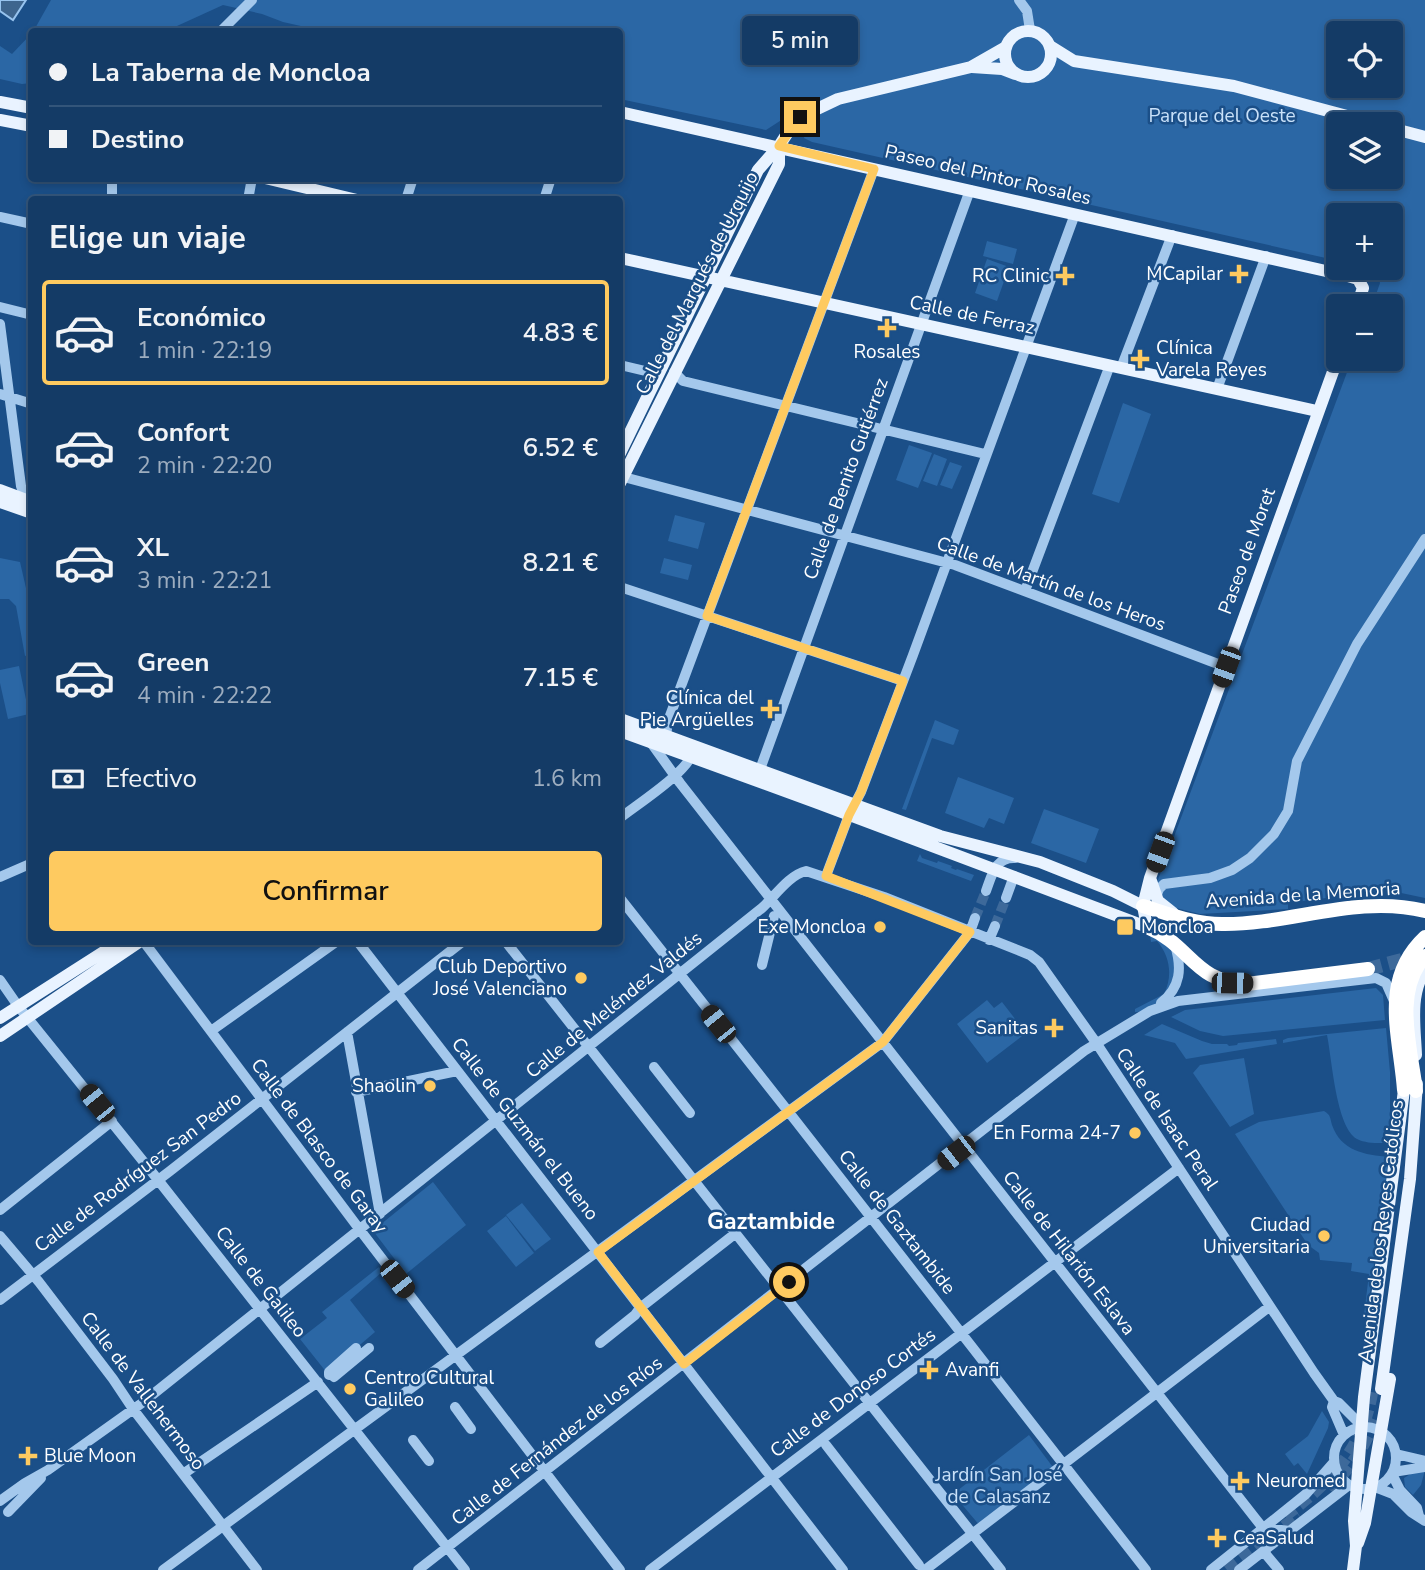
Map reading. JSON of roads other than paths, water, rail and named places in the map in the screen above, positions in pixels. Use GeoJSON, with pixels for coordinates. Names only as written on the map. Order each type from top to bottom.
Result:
{"type":"FeatureCollection","features":[{"type":"Feature","properties":{"kind":"highway","name":"Avenida de la Memoria"},"geometry":{"type":"LineString","coordinates":[[1150,902],[1179,918],[1222,924],[1370,906],[1420,909]]}},
{"type":"Feature","properties":{"kind":"highway"},"geometry":{"type":"LineString","coordinates":[[1147,927],[1174,941],[1206,974],[1227,982],[1247,984],[1368,969]]}},
{"type":"Feature","properties":{"kind":"highway","name":"Avenida de los Reyes Católicos"},"geometry":{"type":"LineString","coordinates":[[1410,1091],[1395,1001],[1399,973],[1406,959],[1425,937]]}},
{"type":"Feature","properties":{"kind":"highway","name":"Avenida de los Reyes Católicos"},"geometry":{"type":"LineString","coordinates":[[1410,1091],[1407,991],[1416,966],[1425,956]]}},
{"type":"Feature","properties":{"kind":"main road"},"geometry":{"type":"LineString","coordinates":[[779,146],[800,117],[838,99],[971,67],[1006,47],[1015,34],[1030,30],[1042,35],[1050,46],[1074,61],[1234,86],[1332,112]]}},
{"type":"Feature","properties":{"kind":"main road"},"geometry":{"type":"LineString","coordinates":[[1045,71],[1051,59],[1050,46]]}},
{"type":"Feature","properties":{"kind":"main road"},"geometry":{"type":"LineString","coordinates":[[1006,47],[1006,62],[1016,74]]}},
{"type":"Feature","properties":{"kind":"main road"},"geometry":{"type":"LineString","coordinates":[[971,67],[1002,69],[1031,77],[1074,61]]}},
{"type":"Feature","properties":{"kind":"main road"},"geometry":{"type":"LineString","coordinates":[[1,102],[28,107]]}},
{"type":"Feature","properties":{"kind":"main road","name":"Paseo del Pintor Rosales"},"geometry":{"type":"LineString","coordinates":[[623,113],[1349,276],[1358,279],[1363,288],[1361,294]]}},
{"type":"Feature","properties":{"kind":"main road"},"geometry":{"type":"LineString","coordinates":[[0,120],[28,125]]}},
{"type":"Feature","properties":{"kind":"main road"},"geometry":{"type":"LineString","coordinates":[[1403,131],[1425,137]]}},
{"type":"Feature","properties":{"kind":"main road","name":"Calle del Marqués de Urquijo"},"geometry":{"type":"LineString","coordinates":[[623,447],[758,170],[779,146]]}},
{"type":"Feature","properties":{"kind":"main road","name":"Calle del Marqués de Urquijo"},"geometry":{"type":"LineString","coordinates":[[623,475],[779,164],[779,146]]}},
{"type":"Feature","properties":{"kind":"main road"},"geometry":{"type":"LineString","coordinates":[[282,182],[340,196]]}},
{"type":"Feature","properties":{"kind":"main road","name":"Calle de Ferraz"},"geometry":{"type":"LineString","coordinates":[[623,258],[1317,411]]}},
{"type":"Feature","properties":{"kind":"main road","name":"Paseo de Moret"},"geometry":{"type":"LineString","coordinates":[[1150,902],[1150,878],[1333,371]]}},
{"type":"Feature","properties":{"kind":"main road"},"geometry":{"type":"LineString","coordinates":[[0,490],[28,500]]}},
{"type":"Feature","properties":{"kind":"main road"},"geometry":{"type":"LineString","coordinates":[[0,502],[28,512]]}},
{"type":"Feature","properties":{"kind":"main road"},"geometry":{"type":"LineString","coordinates":[[623,720],[666,736],[693,752]]}},
{"type":"Feature","properties":{"kind":"main road"},"geometry":{"type":"LineString","coordinates":[[623,732],[652,744],[693,752],[758,775],[1147,927],[1150,902],[1113,891],[1040,862],[852,810]]}},
{"type":"Feature","properties":{"kind":"main road"},"geometry":{"type":"LineString","coordinates":[[0,1018],[114,945]]}},
{"type":"Feature","properties":{"kind":"main road"},"geometry":{"type":"LineString","coordinates":[[0,1036],[136,945]]}},
{"type":"Feature","properties":{"kind":"main road"},"geometry":{"type":"LineString","coordinates":[[1353,1570],[1356,1546],[1364,1528],[1364,1394],[1410,1091],[1415,996],[1425,971]]}},
{"type":"Feature","properties":{"kind":"main road","name":"Avenida de los Reyes Católicos"},"geometry":{"type":"LineString","coordinates":[[1410,1091],[1410,1179],[1377,1389],[1403,1161],[1410,1091]]}},
{"type":"Feature","properties":{"kind":"main road"},"geometry":{"type":"LineString","coordinates":[[1363,1487],[1387,1402],[1413,1202],[1410,1179]]}},
{"type":"Feature","properties":{"kind":"street"},"geometry":{"type":"LineString","coordinates":[[226,28],[252,0]]}},
{"type":"Feature","properties":{"kind":"street"},"geometry":{"type":"LineString","coordinates":[[1019,0],[1027,11],[1030,30]]}},
{"type":"Feature","properties":{"kind":"street"},"geometry":{"type":"LineString","coordinates":[[666,736],[668,721],[874,169]]}},
{"type":"Feature","properties":{"kind":"street","name":"Calle de Benito Gutiérrez"},"geometry":{"type":"LineString","coordinates":[[758,775],[970,190]]}},
{"type":"Feature","properties":{"kind":"street"},"geometry":{"type":"LineString","coordinates":[[995,926],[989,940],[826,876],[903,681],[1075,214]]}},
{"type":"Feature","properties":{"kind":"street"},"geometry":{"type":"LineString","coordinates":[[0,217],[28,223]]}},
{"type":"Feature","properties":{"kind":"street"},"geometry":{"type":"LineString","coordinates":[[1025,592],[1172,235]]}},
{"type":"Feature","properties":{"kind":"street"},"geometry":{"type":"LineString","coordinates":[[1217,389],[1266,257]]}},
{"type":"Feature","properties":{"kind":"street"},"geometry":{"type":"LineString","coordinates":[[0,307],[28,314]]}},
{"type":"Feature","properties":{"kind":"street"},"geometry":{"type":"LineString","coordinates":[[0,324],[4,395],[21,485],[28,500]]}},
{"type":"Feature","properties":{"kind":"street"},"geometry":{"type":"LineString","coordinates":[[623,366],[657,374]]}},
{"type":"Feature","properties":{"kind":"street"},"geometry":{"type":"LineString","coordinates":[[674,372],[683,381],[985,454]]}},
{"type":"Feature","properties":{"kind":"street"},"geometry":{"type":"LineString","coordinates":[[4,395],[28,403]]}},
{"type":"Feature","properties":{"kind":"street","name":"Calle de Martín de los Heros"},"geometry":{"type":"LineString","coordinates":[[623,479],[946,563],[1226,667]]}},
{"type":"Feature","properties":{"kind":"street"},"geometry":{"type":"LineString","coordinates":[[1150,902],[1164,884],[1210,878],[1233,870],[1250,858],[1274,834],[1288,811],[1297,761],[1351,655],[1425,539]]}},
{"type":"Feature","properties":{"kind":"street"},"geometry":{"type":"LineString","coordinates":[[623,588],[903,681]]}},
{"type":"Feature","properties":{"kind":"street","name":"Calle de Hilarión Eslava"},"geometry":{"type":"LineString","coordinates":[[652,744],[1263,1528]]}},
{"type":"Feature","properties":{"kind":"street"},"geometry":{"type":"LineString","coordinates":[[623,816],[674,775],[693,752]]}},
{"type":"Feature","properties":{"kind":"street"},"geometry":{"type":"LineString","coordinates":[[986,891],[995,869],[1007,858],[1040,862]]}},
{"type":"Feature","properties":{"kind":"street"},"geometry":{"type":"LineString","coordinates":[[0,877],[28,865]]}},
{"type":"Feature","properties":{"kind":"street","name":"Calle de Meléndez Valdés"},"geometry":{"type":"LineString","coordinates":[[0,1521],[3,1506],[25,1483],[48,1471],[133,1409],[260,1310],[679,975],[771,900],[799,872],[807,871],[826,876]]}},
{"type":"Feature","properties":{"kind":"street"},"geometry":{"type":"LineString","coordinates":[[1006,898],[1014,876]]}},
{"type":"Feature","properties":{"kind":"street","name":"Calle de Gaztambide"},"geometry":{"type":"LineString","coordinates":[[623,902],[1146,1570]]}},
{"type":"Feature","properties":{"kind":"street"},"geometry":{"type":"LineString","coordinates":[[762,965],[774,916]]}},
{"type":"Feature","properties":{"kind":"street"},"geometry":{"type":"LineString","coordinates":[[163,1570],[883,1042],[970,932],[975,918]]}},
{"type":"Feature","properties":{"kind":"street","name":"Calle de Isaac Peral"},"geometry":{"type":"LineString","coordinates":[[989,940],[1030,955],[1039,962],[1097,1044],[1269,1307],[1334,1401],[1363,1426]]}},
{"type":"Feature","properties":{"kind":"street"},"geometry":{"type":"LineString","coordinates":[[1150,1011],[1170,995],[1179,979],[1180,962],[1174,941]]}},
{"type":"Feature","properties":{"kind":"street","name":"Calle de Blasco de Garay"},"geometry":{"type":"LineString","coordinates":[[143,945],[620,1570]]}},
{"type":"Feature","properties":{"kind":"street"},"geometry":{"type":"LineString","coordinates":[[211,1031],[332,945]]}},
{"type":"Feature","properties":{"kind":"street","name":"Calle de Guzmán el Bueno"},"geometry":{"type":"LineString","coordinates":[[360,945],[843,1570]]}},
{"type":"Feature","properties":{"kind":"street","name":"Calle de Rodríguez San Pedro"},"geometry":{"type":"LineString","coordinates":[[0,1300],[458,945]]}},
{"type":"Feature","properties":{"kind":"street"},"geometry":{"type":"LineString","coordinates":[[508,945],[1001,1570]]}},
{"type":"Feature","properties":{"kind":"street"},"geometry":{"type":"LineString","coordinates":[[1206,974],[1220,989],[1233,994],[1376,978],[1386,983],[1395,1001]]}},
{"type":"Feature","properties":{"kind":"street","name":"Calle de Galileo"},"geometry":{"type":"LineString","coordinates":[[0,980],[464,1570]]}},
{"type":"Feature","properties":{"kind":"street","name":"Calle de Fernández de los Ríos"},"geometry":{"type":"LineString","coordinates":[[418,1570],[1084,1051],[1150,1011],[1178,1000],[1233,994]]}},
{"type":"Feature","properties":{"kind":"street"},"geometry":{"type":"LineString","coordinates":[[347,1032],[380,1214]]}},
{"type":"Feature","properties":{"kind":"street"},"geometry":{"type":"LineString","coordinates":[[654,1067],[690,1112]]}},
{"type":"Feature","properties":{"kind":"street"},"geometry":{"type":"LineString","coordinates":[[356,1092],[457,1071]]}},
{"type":"Feature","properties":{"kind":"street"},"geometry":{"type":"LineString","coordinates":[[0,1210],[112,1121]]}},
{"type":"Feature","properties":{"kind":"street","name":"Calle de Donoso Cortés"},"geometry":{"type":"LineString","coordinates":[[650,1570],[1179,1168]]}},
{"type":"Feature","properties":{"kind":"street"},"geometry":{"type":"LineString","coordinates":[[600,1343],[736,1233]]}},
{"type":"Feature","properties":{"kind":"street","name":"Calle de Vallehermoso"},"geometry":{"type":"LineString","coordinates":[[0,1236],[105,1368],[133,1409],[257,1570]]}},
{"type":"Feature","properties":{"kind":"street"},"geometry":{"type":"LineString","coordinates":[[922,1567],[972,1534],[1269,1307]]}},
{"type":"Feature","properties":{"kind":"street"},"geometry":{"type":"LineString","coordinates":[[356,1348],[329,1372],[330,1375],[334,1377],[369,1348]]}},
{"type":"Feature","properties":{"kind":"street"},"geometry":{"type":"LineString","coordinates":[[183,1474],[318,1382]]}},
{"type":"Feature","properties":{"kind":"street","name":"Calle de Isaac Peral"},"geometry":{"type":"LineString","coordinates":[[1334,1401],[1332,1407],[1344,1435]]}},
{"type":"Feature","properties":{"kind":"street"},"geometry":{"type":"LineString","coordinates":[[455,1408],[471,1429]]}},
{"type":"Feature","properties":{"kind":"street"},"geometry":{"type":"LineString","coordinates":[[1239,1570],[1290,1531],[1363,1487],[1384,1482],[1392,1473],[1396,1454],[1391,1439],[1381,1430],[1363,1426],[1352,1429],[1336,1447],[1334,1462],[1339,1475],[1363,1487],[1392,1494],[1422,1519]]}},
{"type":"Feature","properties":{"kind":"street"},"geometry":{"type":"LineString","coordinates":[[413,1440],[429,1461]]}},
{"type":"Feature","properties":{"kind":"street","name":"Calle de Donoso Cortés"},"geometry":{"type":"LineString","coordinates":[[826,1445],[922,1567]]}},
{"type":"Feature","properties":{"kind":"street"},"geometry":{"type":"LineString","coordinates":[[1396,1454],[1425,1461]]}},
{"type":"Feature","properties":{"kind":"street"},"geometry":{"type":"LineString","coordinates":[[1211,1570],[1306,1494],[1334,1462]]}},
{"type":"Feature","properties":{"kind":"street"},"geometry":{"type":"LineString","coordinates":[[1392,1473],[1425,1467]]}},
{"type":"Feature","properties":{"kind":"street"},"geometry":{"type":"LineString","coordinates":[[1392,1473],[1400,1490],[1418,1508],[1422,1519]]}},
{"type":"Feature","properties":{"kind":"street"},"geometry":{"type":"LineString","coordinates":[[1263,1528],[1290,1531]]}},
{"type":"Feature","properties":{"kind":"street"},"geometry":{"type":"LineString","coordinates":[[1264,1552],[1279,1570]]}},
{"type":"Feature","properties":{"kind":"tunnel"},"geometry":{"type":"LineString","coordinates":[[975,918],[986,891]]}},
{"type":"Feature","properties":{"kind":"tunnel"},"geometry":{"type":"LineString","coordinates":[[995,926],[1006,898]]}},
{"type":"Feature","properties":{"kind":"tunnel"},"geometry":{"type":"LineString","coordinates":[[1368,969],[1417,956]]}},
{"type":"Feature","properties":{"kind":"tunnel"},"geometry":{"type":"LineString","coordinates":[[1285,1516],[1318,1489],[1343,1461],[1362,1429],[1373,1388]]}},
{"type":"Feature","properties":{"kind":"tunnel"},"geometry":{"type":"LineString","coordinates":[[1329,1489],[1357,1456],[1376,1418]]}},
{"type":"Feature","properties":{"kind":"tunnel"},"geometry":{"type":"LineString","coordinates":[[1227,1570],[1299,1515]]}},
{"type":"Feature","properties":{"kind":"place","name":"MCapilar"},"geometry":{"type":"Point","coordinates":[1239,274]}},
{"type":"Feature","properties":{"kind":"place","name":"RC Clinic"},"geometry":{"type":"Point","coordinates":[1065,276]}},
{"type":"Feature","properties":{"kind":"place","name":"Rosales"},"geometry":{"type":"Point","coordinates":[887,328]}},
{"type":"Feature","properties":{"kind":"place","name":"Clínica Varela Reyes"},"geometry":{"type":"Point","coordinates":[1140,359]}},
{"type":"Feature","properties":{"kind":"place","name":"Clínica del Pie Argüelles"},"geometry":{"type":"Point","coordinates":[770,709]}},
{"type":"Feature","properties":{"kind":"place","name":"Exe Moncloa"},"geometry":{"type":"Point","coordinates":[880,927]}},
{"type":"Feature","properties":{"kind":"place","name":"Moncloa"},"geometry":{"type":"Point","coordinates":[1125,927]}},
{"type":"Feature","properties":{"kind":"place","name":"Club Deportivo José Valenciano"},"geometry":{"type":"Point","coordinates":[581,978]}},
{"type":"Feature","properties":{"kind":"place","name":"Sanitas"},"geometry":{"type":"Point","coordinates":[1054,1028]}},
{"type":"Feature","properties":{"kind":"place","name":"Shaolin"},"geometry":{"type":"Point","coordinates":[430,1086]}},
{"type":"Feature","properties":{"kind":"place","name":"En Forma 24-7"},"geometry":{"type":"Point","coordinates":[1135,1133]}},
{"type":"Feature","properties":{"kind":"place","name":"Ciudad Universitaria"},"geometry":{"type":"Point","coordinates":[1324,1236]}},
{"type":"Feature","properties":{"kind":"place","name":"Avanfi"},"geometry":{"type":"Point","coordinates":[929,1370]}},
{"type":"Feature","properties":{"kind":"place","name":"Centro Cultural Galileo"},"geometry":{"type":"Point","coordinates":[350,1389]}},
{"type":"Feature","properties":{"kind":"place","name":"Blue Moon"},"geometry":{"type":"Point","coordinates":[28,1456]}},
{"type":"Feature","properties":{"kind":"place","name":"Neuromed"},"geometry":{"type":"Point","coordinates":[1240,1481]}},
{"type":"Feature","properties":{"kind":"place","name":"CeaSalud"},"geometry":{"type":"Point","coordinates":[1217,1538]}},
{"type":"Feature","properties":{"kind":"district","name":"Gaztambide"},"geometry":{"type":"Point","coordinates":[771,1221]}},
{"type":"Feature","properties":{"kind":"park label","name":"Parque del Oeste"},"geometry":{"type":"Point","coordinates":[1222,116]}},
{"type":"Feature","properties":{"kind":"park label","name":"Jardín San José de Calasanz"},"geometry":{"type":"Point","coordinates":[999,1486]}}]}
